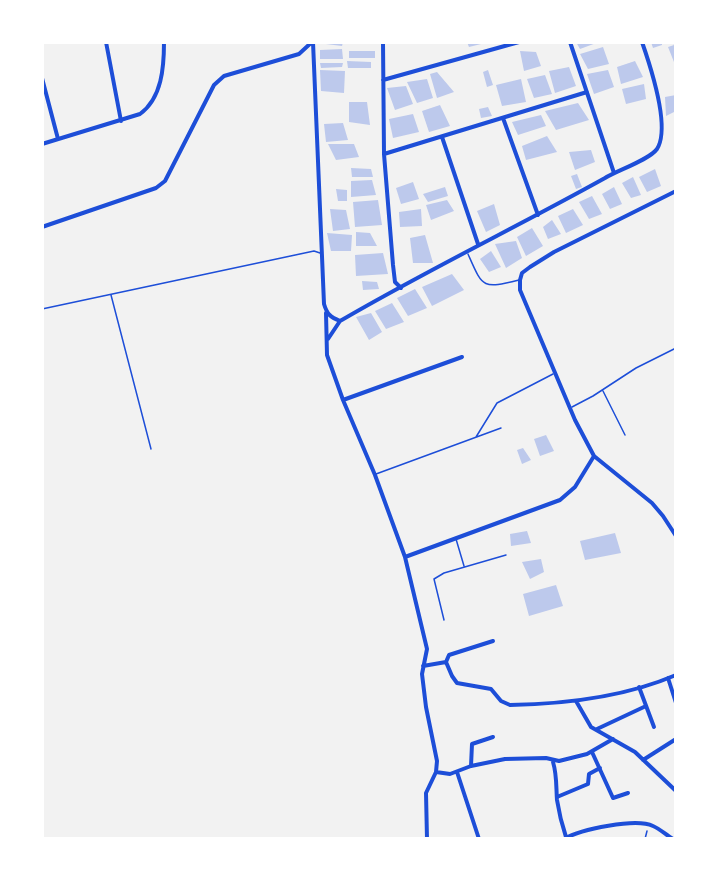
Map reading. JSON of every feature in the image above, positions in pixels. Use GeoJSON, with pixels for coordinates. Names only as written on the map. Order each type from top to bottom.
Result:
{"type":"FeatureCollection","features":[{"type":"Feature","properties":{"kind":"street"},"geometry":{"type":"LineString","coordinates":[[106,42],[121,120]]}},
{"type":"Feature","properties":{"kind":"street"},"geometry":{"type":"LineString","coordinates":[[42,144],[140,114],[151,103],[158,88],[164,66],[164,42]]}},
{"type":"Feature","properties":{"kind":"street"},"geometry":{"type":"LineString","coordinates":[[42,227],[156,188],[165,181],[214,86],[224,76],[299,54],[313,42]]}},
{"type":"Feature","properties":{"kind":"street"},"geometry":{"type":"LineString","coordinates":[[313,42],[327,356],[405,557],[426,641],[427,649],[422,674],[437,761],[436,772],[426,793],[427,839]]}},
{"type":"Feature","properties":{"kind":"street"},"geometry":{"type":"LineString","coordinates":[[383,42],[384,154],[395,282],[401,288]]}},
{"type":"Feature","properties":{"kind":"street"},"geometry":{"type":"LineString","coordinates":[[383,80],[519,42]]}},
{"type":"Feature","properties":{"kind":"street"},"geometry":{"type":"LineString","coordinates":[[570,42],[614,173]]}},
{"type":"Feature","properties":{"kind":"street"},"geometry":{"type":"LineString","coordinates":[[326,345],[329,336],[340,321],[478,244],[649,156],[658,148],[661,132],[660,106],[642,42]]}},
{"type":"Feature","properties":{"kind":"street"},"geometry":{"type":"LineString","coordinates":[[42,78],[58,139]]}},
{"type":"Feature","properties":{"kind":"street"},"geometry":{"type":"LineString","coordinates":[[384,154],[586,92]]}},
{"type":"Feature","properties":{"kind":"street"},"geometry":{"type":"LineString","coordinates":[[504,118],[538,215]]}},
{"type":"Feature","properties":{"kind":"street"},"geometry":{"type":"LineString","coordinates":[[442,137],[478,244]]}},
{"type":"Feature","properties":{"kind":"street"},"geometry":{"type":"LineString","coordinates":[[676,192],[554,252],[522,273],[520,280],[520,290],[575,420],[594,456],[652,503],[676,536]]}},
{"type":"Feature","properties":{"kind":"street"},"geometry":{"type":"LineString","coordinates":[[326,312],[331,318],[340,321]]}},
{"type":"Feature","properties":{"kind":"street"},"geometry":{"type":"LineString","coordinates":[[343,400],[462,357]]}},
{"type":"Feature","properties":{"kind":"street"},"geometry":{"type":"LineString","coordinates":[[405,557],[560,500],[575,487],[594,456]]}},
{"type":"Feature","properties":{"kind":"street"},"geometry":{"type":"LineString","coordinates":[[493,641],[449,655],[446,662],[457,682],[491,689],[501,701],[507,704],[576,701],[623,692],[676,675]]}},
{"type":"Feature","properties":{"kind":"street"},"geometry":{"type":"LineString","coordinates":[[423,666],[446,662]]}},
{"type":"Feature","properties":{"kind":"street"},"geometry":{"type":"LineString","coordinates":[[668,678],[676,703]]}},
{"type":"Feature","properties":{"kind":"street"},"geometry":{"type":"LineString","coordinates":[[639,687],[654,727]]}},
{"type":"Feature","properties":{"kind":"street"},"geometry":{"type":"LineString","coordinates":[[576,701],[588,723],[635,752],[676,791]]}},
{"type":"Feature","properties":{"kind":"street"},"geometry":{"type":"LineString","coordinates":[[596,730],[646,706]]}},
{"type":"Feature","properties":{"kind":"street"},"geometry":{"type":"LineString","coordinates":[[471,766],[472,744],[493,737]]}},
{"type":"Feature","properties":{"kind":"street"},"geometry":{"type":"LineString","coordinates":[[436,772],[445,774],[457,772],[471,766],[505,759],[546,758],[553,761],[580,757],[613,739]]}},
{"type":"Feature","properties":{"kind":"street"},"geometry":{"type":"LineString","coordinates":[[643,760],[676,739]]}},
{"type":"Feature","properties":{"kind":"street"},"geometry":{"type":"LineString","coordinates":[[592,752],[613,798],[628,793]]}},
{"type":"Feature","properties":{"kind":"street"},"geometry":{"type":"LineString","coordinates":[[553,761],[560,816],[566,838],[593,828],[633,822],[648,825],[673,839]]}},
{"type":"Feature","properties":{"kind":"street"},"geometry":{"type":"LineString","coordinates":[[557,796],[588,784],[589,774],[600,768]]}},
{"type":"Feature","properties":{"kind":"street"},"geometry":{"type":"LineString","coordinates":[[457,772],[479,839]]}},
{"type":"Feature","properties":{"kind":"street"},"geometry":{"type":"LineString","coordinates":[[670,785],[676,781]]}},
{"type":"Feature","properties":{"kind":"lane"},"geometry":{"type":"LineString","coordinates":[[42,309],[314,251],[322,254]]}},
{"type":"Feature","properties":{"kind":"lane"},"geometry":{"type":"LineString","coordinates":[[466,252],[482,282],[491,286],[520,280]]}},
{"type":"Feature","properties":{"kind":"lane"},"geometry":{"type":"LineString","coordinates":[[111,295],[151,448]]}},
{"type":"Feature","properties":{"kind":"lane"},"geometry":{"type":"LineString","coordinates":[[571,408],[636,368],[676,348]]}},
{"type":"Feature","properties":{"kind":"lane"},"geometry":{"type":"LineString","coordinates":[[476,438],[497,403],[555,373]]}},
{"type":"Feature","properties":{"kind":"lane"},"geometry":{"type":"LineString","coordinates":[[602,390],[625,435]]}},
{"type":"Feature","properties":{"kind":"lane"},"geometry":{"type":"LineString","coordinates":[[375,475],[501,428]]}},
{"type":"Feature","properties":{"kind":"lane"},"geometry":{"type":"LineString","coordinates":[[456,538],[465,567]]}},
{"type":"Feature","properties":{"kind":"lane"},"geometry":{"type":"LineString","coordinates":[[444,620],[434,579],[444,573],[506,555]]}},
{"type":"Feature","properties":{"kind":"path"},"geometry":{"type":"LineString","coordinates":[[645,839],[648,825]]}},
{"type":"Feature","properties":{"kind":"building"},"geometry":{"type":"Polygon","coordinates":[[[326,42],[343,42],[342,46],[326,44],[326,42]]]}},
{"type":"Feature","properties":{"kind":"building"},"geometry":{"type":"Polygon","coordinates":[[[467,42],[485,42],[485,43],[469,47],[467,42]]]}},
{"type":"Feature","properties":{"kind":"building"},"geometry":{"type":"Polygon","coordinates":[[[576,42],[599,42],[580,49],[576,42]]]}},
{"type":"Feature","properties":{"kind":"building"},"geometry":{"type":"Polygon","coordinates":[[[651,42],[662,42],[662,45],[653,48],[651,42]]]}},
{"type":"Feature","properties":{"kind":"building"},"geometry":{"type":"Polygon","coordinates":[[[673,42],[676,42],[676,67],[668,47],[674,45],[673,42]]]}},
{"type":"Feature","properties":{"kind":"building"},"geometry":{"type":"Polygon","coordinates":[[[603,47],[609,64],[588,69],[580,54],[603,47]]]}},
{"type":"Feature","properties":{"kind":"building"},"geometry":{"type":"Polygon","coordinates":[[[342,49],[343,59],[320,59],[320,50],[342,49]]]}},
{"type":"Feature","properties":{"kind":"building"},"geometry":{"type":"Polygon","coordinates":[[[349,51],[375,51],[375,58],[349,58],[349,51]]]}},
{"type":"Feature","properties":{"kind":"building"},"geometry":{"type":"Polygon","coordinates":[[[520,51],[536,52],[541,66],[524,71],[520,51]]]}},
{"type":"Feature","properties":{"kind":"building"},"geometry":{"type":"Polygon","coordinates":[[[347,61],[371,62],[371,68],[348,68],[347,61]]]}},
{"type":"Feature","properties":{"kind":"building"},"geometry":{"type":"Polygon","coordinates":[[[635,61],[643,77],[621,84],[617,67],[635,61]]]}},
{"type":"Feature","properties":{"kind":"building"},"geometry":{"type":"Polygon","coordinates":[[[320,63],[343,63],[342,67],[321,68],[320,63]]]}},
{"type":"Feature","properties":{"kind":"building"},"geometry":{"type":"Polygon","coordinates":[[[569,67],[576,86],[555,93],[549,71],[569,67]]]}},
{"type":"Feature","properties":{"kind":"building"},"geometry":{"type":"Polygon","coordinates":[[[320,70],[345,71],[344,93],[321,91],[320,70]]]}},
{"type":"Feature","properties":{"kind":"building"},"geometry":{"type":"Polygon","coordinates":[[[488,70],[493,85],[487,87],[483,72],[488,70]]]}},
{"type":"Feature","properties":{"kind":"building"},"geometry":{"type":"Polygon","coordinates":[[[608,70],[614,87],[594,94],[587,74],[608,70]]]}},
{"type":"Feature","properties":{"kind":"building"},"geometry":{"type":"Polygon","coordinates":[[[437,72],[454,92],[437,98],[430,74],[437,72]]]}},
{"type":"Feature","properties":{"kind":"building"},"geometry":{"type":"Polygon","coordinates":[[[545,75],[552,94],[534,98],[527,79],[545,75]]]}},
{"type":"Feature","properties":{"kind":"building"},"geometry":{"type":"Polygon","coordinates":[[[427,79],[433,98],[417,103],[407,82],[427,79]]]}},
{"type":"Feature","properties":{"kind":"building"},"geometry":{"type":"Polygon","coordinates":[[[521,79],[526,102],[502,106],[496,85],[521,79]]]}},
{"type":"Feature","properties":{"kind":"building"},"geometry":{"type":"Polygon","coordinates":[[[644,84],[646,99],[626,104],[622,89],[644,84]]]}},
{"type":"Feature","properties":{"kind":"building"},"geometry":{"type":"Polygon","coordinates":[[[406,86],[413,104],[395,110],[387,88],[406,86]]]}},
{"type":"Feature","properties":{"kind":"building"},"geometry":{"type":"Polygon","coordinates":[[[676,95],[676,111],[666,116],[665,97],[676,95]]]}},
{"type":"Feature","properties":{"kind":"building"},"geometry":{"type":"Polygon","coordinates":[[[349,102],[367,102],[370,125],[349,122],[349,102]]]}},
{"type":"Feature","properties":{"kind":"building"},"geometry":{"type":"Polygon","coordinates":[[[578,103],[589,120],[556,130],[545,111],[578,103]]]}},
{"type":"Feature","properties":{"kind":"building"},"geometry":{"type":"Polygon","coordinates":[[[440,105],[450,126],[429,132],[422,111],[440,105]]]}},
{"type":"Feature","properties":{"kind":"building"},"geometry":{"type":"Polygon","coordinates":[[[488,107],[492,116],[481,118],[479,109],[488,107]]]}},
{"type":"Feature","properties":{"kind":"building"},"geometry":{"type":"Polygon","coordinates":[[[413,114],[419,132],[393,138],[389,119],[413,114]]]}},
{"type":"Feature","properties":{"kind":"building"},"geometry":{"type":"Polygon","coordinates":[[[541,115],[546,126],[518,135],[512,122],[541,115]]]}},
{"type":"Feature","properties":{"kind":"building"},"geometry":{"type":"Polygon","coordinates":[[[343,123],[348,140],[326,142],[324,124],[343,123]]]}},
{"type":"Feature","properties":{"kind":"building"},"geometry":{"type":"Polygon","coordinates":[[[547,136],[557,152],[526,160],[522,146],[547,136]]]}},
{"type":"Feature","properties":{"kind":"building"},"geometry":{"type":"Polygon","coordinates":[[[328,144],[354,144],[359,157],[336,160],[328,144]]]}},
{"type":"Feature","properties":{"kind":"building"},"geometry":{"type":"Polygon","coordinates":[[[591,150],[595,162],[575,170],[569,152],[591,150]]]}},
{"type":"Feature","properties":{"kind":"building"},"geometry":{"type":"Polygon","coordinates":[[[351,168],[371,169],[373,177],[352,177],[351,168]]]}},
{"type":"Feature","properties":{"kind":"building"},"geometry":{"type":"Polygon","coordinates":[[[655,169],[661,186],[647,192],[639,177],[655,169]]]}},
{"type":"Feature","properties":{"kind":"building"},"geometry":{"type":"Polygon","coordinates":[[[577,174],[582,187],[576,189],[571,176],[577,174]]]}},
{"type":"Feature","properties":{"kind":"building"},"geometry":{"type":"Polygon","coordinates":[[[633,177],[641,195],[631,198],[622,183],[633,177]]]}},
{"type":"Feature","properties":{"kind":"building"},"geometry":{"type":"Polygon","coordinates":[[[372,180],[376,195],[351,197],[351,181],[372,180]]]}},
{"type":"Feature","properties":{"kind":"building"},"geometry":{"type":"Polygon","coordinates":[[[413,182],[419,199],[401,204],[396,188],[413,182]]]}},
{"type":"Feature","properties":{"kind":"building"},"geometry":{"type":"Polygon","coordinates":[[[445,187],[448,196],[428,202],[423,194],[445,187]]]}},
{"type":"Feature","properties":{"kind":"building"},"geometry":{"type":"Polygon","coordinates":[[[614,187],[622,204],[610,209],[602,194],[614,187]]]}},
{"type":"Feature","properties":{"kind":"building"},"geometry":{"type":"Polygon","coordinates":[[[336,189],[347,190],[347,201],[338,201],[336,189]]]}},
{"type":"Feature","properties":{"kind":"building"},"geometry":{"type":"Polygon","coordinates":[[[592,196],[602,214],[589,219],[579,202],[592,196]]]}},
{"type":"Feature","properties":{"kind":"building"},"geometry":{"type":"Polygon","coordinates":[[[378,200],[382,225],[355,227],[353,202],[378,200]]]}},
{"type":"Feature","properties":{"kind":"building"},"geometry":{"type":"Polygon","coordinates":[[[447,200],[454,211],[431,220],[426,205],[447,200]]]}},
{"type":"Feature","properties":{"kind":"building"},"geometry":{"type":"Polygon","coordinates":[[[494,204],[500,225],[486,232],[477,211],[494,204]]]}},
{"type":"Feature","properties":{"kind":"building"},"geometry":{"type":"Polygon","coordinates":[[[330,209],[346,210],[350,229],[333,231],[330,209]]]}},
{"type":"Feature","properties":{"kind":"building"},"geometry":{"type":"Polygon","coordinates":[[[421,209],[422,226],[400,227],[399,212],[421,209]]]}},
{"type":"Feature","properties":{"kind":"building"},"geometry":{"type":"Polygon","coordinates":[[[573,209],[583,225],[566,233],[558,216],[573,209]]]}},
{"type":"Feature","properties":{"kind":"building"},"geometry":{"type":"Polygon","coordinates":[[[552,220],[561,234],[548,239],[543,227],[552,220]]]}},
{"type":"Feature","properties":{"kind":"building"},"geometry":{"type":"Polygon","coordinates":[[[532,228],[543,246],[526,256],[517,237],[532,228]]]}},
{"type":"Feature","properties":{"kind":"building"},"geometry":{"type":"Polygon","coordinates":[[[356,232],[370,233],[377,246],[356,246],[356,232]]]}},
{"type":"Feature","properties":{"kind":"building"},"geometry":{"type":"Polygon","coordinates":[[[327,233],[352,235],[351,251],[331,251],[327,233]]]}},
{"type":"Feature","properties":{"kind":"building"},"geometry":{"type":"Polygon","coordinates":[[[425,235],[433,263],[413,263],[410,238],[425,235]]]}},
{"type":"Feature","properties":{"kind":"building"},"geometry":{"type":"Polygon","coordinates":[[[516,241],[522,258],[506,268],[495,244],[516,241]]]}},
{"type":"Feature","properties":{"kind":"building"},"geometry":{"type":"Polygon","coordinates":[[[491,251],[501,267],[489,272],[480,259],[491,251]]]}},
{"type":"Feature","properties":{"kind":"building"},"geometry":{"type":"Polygon","coordinates":[[[383,253],[388,274],[356,276],[355,255],[383,253]]]}},
{"type":"Feature","properties":{"kind":"building"},"geometry":{"type":"Polygon","coordinates":[[[452,274],[464,290],[432,306],[422,287],[452,274]]]}},
{"type":"Feature","properties":{"kind":"building"},"geometry":{"type":"Polygon","coordinates":[[[362,281],[377,282],[379,289],[363,290],[362,281]]]}},
{"type":"Feature","properties":{"kind":"building"},"geometry":{"type":"Polygon","coordinates":[[[415,289],[427,308],[408,316],[397,298],[415,289]]]}},
{"type":"Feature","properties":{"kind":"building"},"geometry":{"type":"Polygon","coordinates":[[[392,303],[404,322],[386,329],[375,311],[392,303]]]}},
{"type":"Feature","properties":{"kind":"building"},"geometry":{"type":"Polygon","coordinates":[[[371,313],[382,332],[369,340],[356,317],[371,313]]]}},
{"type":"Feature","properties":{"kind":"building"},"geometry":{"type":"Polygon","coordinates":[[[546,435],[554,451],[540,456],[534,439],[546,435]]]}},
{"type":"Feature","properties":{"kind":"building"},"geometry":{"type":"Polygon","coordinates":[[[523,448],[531,460],[522,464],[517,450],[523,448]]]}},
{"type":"Feature","properties":{"kind":"building"},"geometry":{"type":"Polygon","coordinates":[[[527,531],[531,543],[511,546],[510,534],[527,531]]]}},
{"type":"Feature","properties":{"kind":"building"},"geometry":{"type":"Polygon","coordinates":[[[615,533],[621,553],[585,560],[580,541],[615,533]]]}},
{"type":"Feature","properties":{"kind":"building"},"geometry":{"type":"Polygon","coordinates":[[[541,559],[544,572],[530,579],[522,562],[541,559]]]}},
{"type":"Feature","properties":{"kind":"building"},"geometry":{"type":"Polygon","coordinates":[[[556,585],[563,606],[529,616],[523,594],[556,585]]]}}]}
